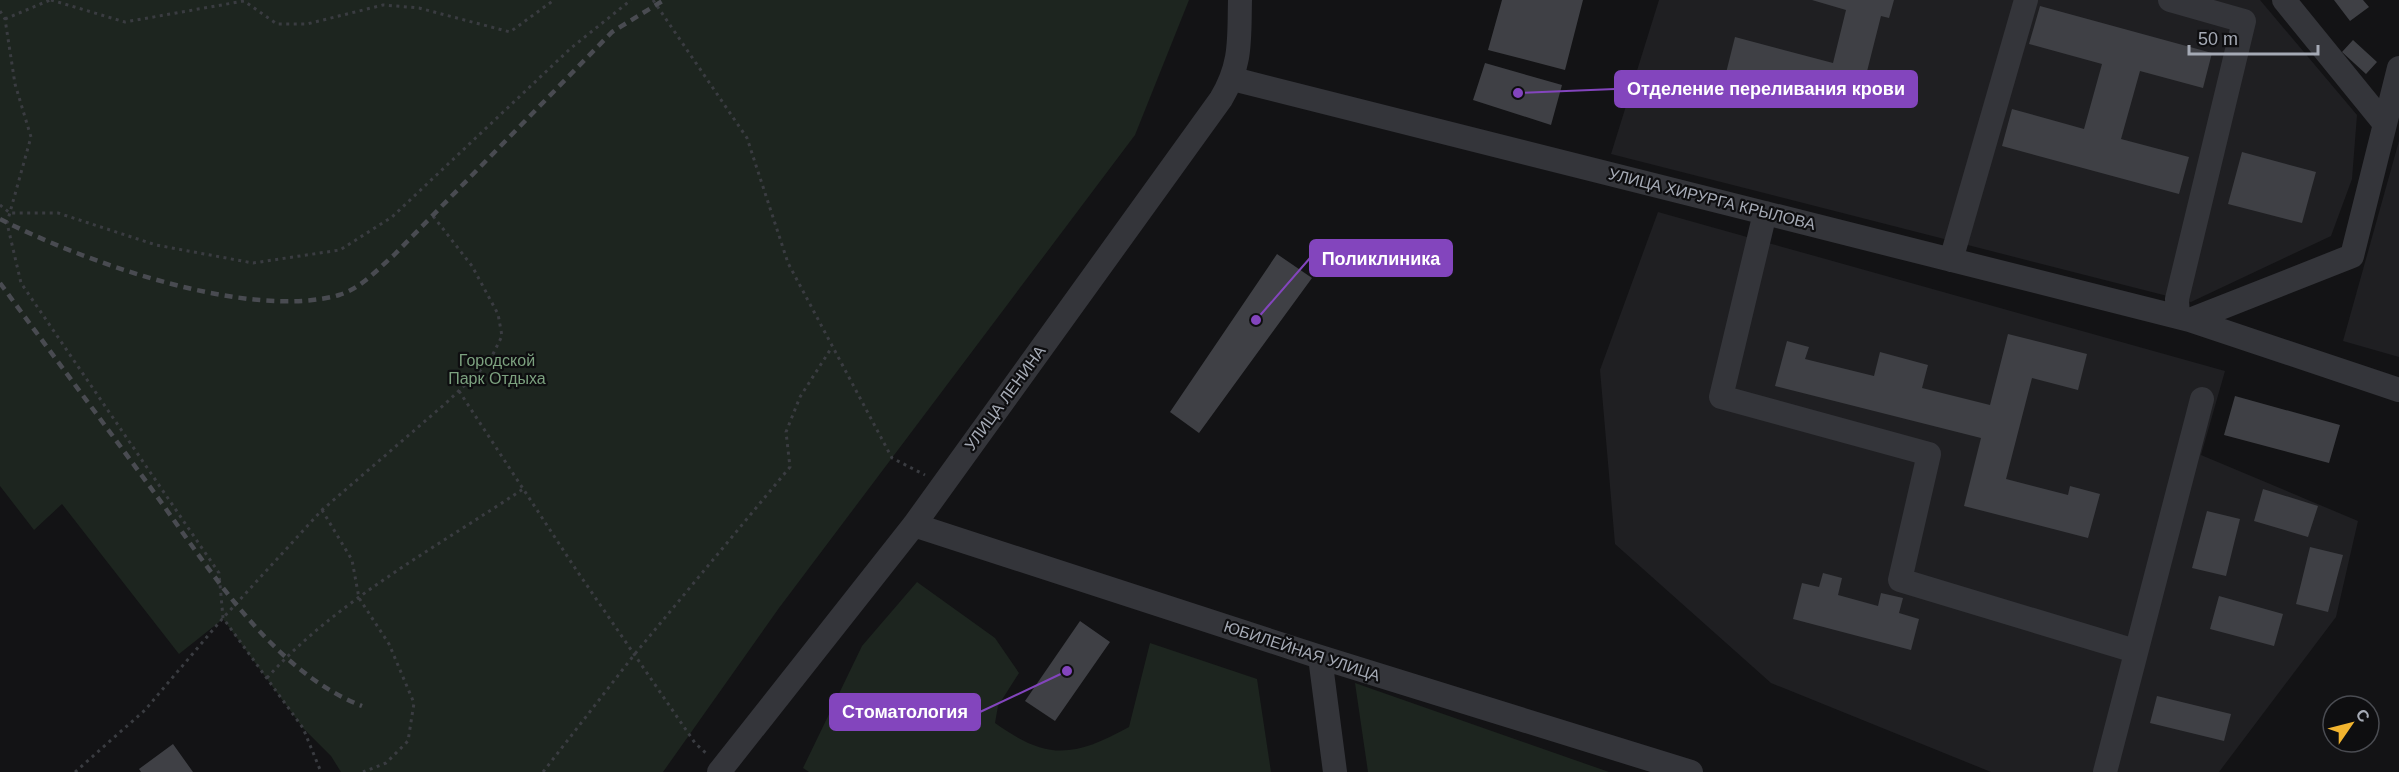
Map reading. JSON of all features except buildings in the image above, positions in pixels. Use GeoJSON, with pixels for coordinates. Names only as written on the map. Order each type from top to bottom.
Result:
{"type":"FeatureCollection","features":[{"type":"Feature","properties":{"kind":"street","name":"УЛИЦА ЛЕНИНА"},"geometry":{"type":"LineString","coordinates":[[720,769],[914,525],[1233,79],[1238,57],[1240,0]]}},
{"type":"Feature","properties":{"kind":"street"},"geometry":{"type":"LineString","coordinates":[[1951,260],[2026,0]]}},
{"type":"Feature","properties":{"kind":"street"},"geometry":{"type":"LineString","coordinates":[[2170,0],[2244,21],[2177,299],[2184,319],[2352,256],[2399,68]]}},
{"type":"Feature","properties":{"kind":"street"},"geometry":{"type":"LineString","coordinates":[[2284,0],[2384,123]]}},
{"type":"Feature","properties":{"kind":"street","name":"УЛИЦА ХИРУРГА КРЫЛОВА"},"geometry":{"type":"LineString","coordinates":[[1233,79],[2184,319],[2399,390]]}},
{"type":"Feature","properties":{"kind":"street"},"geometry":{"type":"LineString","coordinates":[[1765,213],[1721,397],[1929,454],[1900,580],[2135,651]]}},
{"type":"Feature","properties":{"kind":"street"},"geometry":{"type":"LineString","coordinates":[[2105,772],[2202,399]]}},
{"type":"Feature","properties":{"kind":"street","name":"ЮБИЛЕЙНАЯ УЛИЦА"},"geometry":{"type":"LineString","coordinates":[[914,525],[1320,657],[1691,772]]}},
{"type":"Feature","properties":{"kind":"street"},"geometry":{"type":"LineString","coordinates":[[1320,657],[1335,772]]}},
{"type":"Feature","properties":{"kind":"path"},"geometry":{"type":"LineString","coordinates":[[5,19],[51,0],[125,22],[244,1],[277,24],[307,24],[383,5],[419,8],[510,32],[554,0]]}},
{"type":"Feature","properties":{"kind":"path"},"geometry":{"type":"LineString","coordinates":[[0,205],[10,213],[58,213],[156,245],[253,263],[340,250],[392,218],[571,48],[631,0]]}},
{"type":"Feature","properties":{"kind":"path"},"geometry":{"type":"LineString","coordinates":[[653,0],[747,138],[788,262],[892,458],[943,484]]}},
{"type":"Feature","properties":{"kind":"path"},"geometry":{"type":"LineString","coordinates":[[0,11],[5,19],[15,84],[31,137],[8,223],[21,283],[219,573],[223,618],[303,728],[321,772]]}},
{"type":"Feature","properties":{"kind":"path"},"geometry":{"type":"LineString","coordinates":[[75,772],[145,710],[223,618],[322,510],[459,391],[489,362],[502,336],[498,314],[472,266],[433,216]]}},
{"type":"Feature","properties":{"kind":"path"},"geometry":{"type":"LineString","coordinates":[[543,772],[634,655],[790,467],[786,432],[800,397],[832,347]]}},
{"type":"Feature","properties":{"kind":"path"},"geometry":{"type":"LineString","coordinates":[[459,391],[694,743],[720,769]]}},
{"type":"Feature","properties":{"kind":"path"},"geometry":{"type":"LineString","coordinates":[[267,678],[286,657],[359,598],[523,489]]}},
{"type":"Feature","properties":{"kind":"path"},"geometry":{"type":"LineString","coordinates":[[322,510],[352,561],[359,598],[389,644],[414,703],[408,741],[386,764],[363,772]]}},
{"type":"Feature","properties":{"kind":"shaded area"},"geometry":{"type":"Polygon","coordinates":[[[1659,0],[2260,0],[2357,115],[2352,179],[2331,236],[2191,302],[1611,154],[1659,0]]]}},
{"type":"Feature","properties":{"kind":"shaded area"},"geometry":{"type":"Polygon","coordinates":[[[2399,141],[2399,357],[2343,341],[2399,141]]]}},
{"type":"Feature","properties":{"kind":"shaded area"},"geometry":{"type":"Polygon","coordinates":[[[1658,212],[2225,371],[2201,455],[2358,521],[2336,617],[2219,772],[1991,772],[1771,683],[1615,544],[1600,370],[1658,212]]]}},
{"type":"Feature","properties":{"kind":"green space","name":"Городской Парк Отдыха"},"geometry":{"type":"Polygon","coordinates":[[[0,0],[1189,0],[1135,135],[779,608],[663,772],[341,772],[331,756],[303,728],[223,619],[179,654],[62,504],[34,530],[0,486],[0,0]]]}},
{"type":"Feature","properties":{"kind":"green space"},"geometry":{"type":"Polygon","coordinates":[[[917,582],[995,638],[1019,673],[998,706],[995,723],[1014,735],[1046,749],[1076,749],[1110,737],[1129,727],[1150,643],[1257,679],[1271,772],[809,772],[803,768],[862,646],[917,582]]]}},
{"type":"Feature","properties":{"kind":"green space"},"geometry":{"type":"Polygon","coordinates":[[[1355,683],[1609,772],[1368,772],[1355,683]]]}},
{"type":"Feature","properties":{"kind":"railway"},"geometry":{"type":"LineString","coordinates":[[0,219],[75,252],[119,268],[213,293],[259,300],[302,301],[339,295],[361,283],[394,255],[612,32],[664,0]]}},
{"type":"Feature","properties":{"kind":"railway"},"geometry":{"type":"LineString","coordinates":[[0,283],[216,579],[242,611],[297,667],[328,689],[362,706]]}},
{"type":"Feature","properties":{"kind":"place","name":"Отделение переливания крови"},"geometry":{"type":"Point","coordinates":[1518,93]}},
{"type":"Feature","properties":{"kind":"place","name":"Поликлиника"},"geometry":{"type":"Point","coordinates":[1256,320]}},
{"type":"Feature","properties":{"kind":"place","name":"Стоматология"},"geometry":{"type":"Point","coordinates":[1067,671]}}]}
